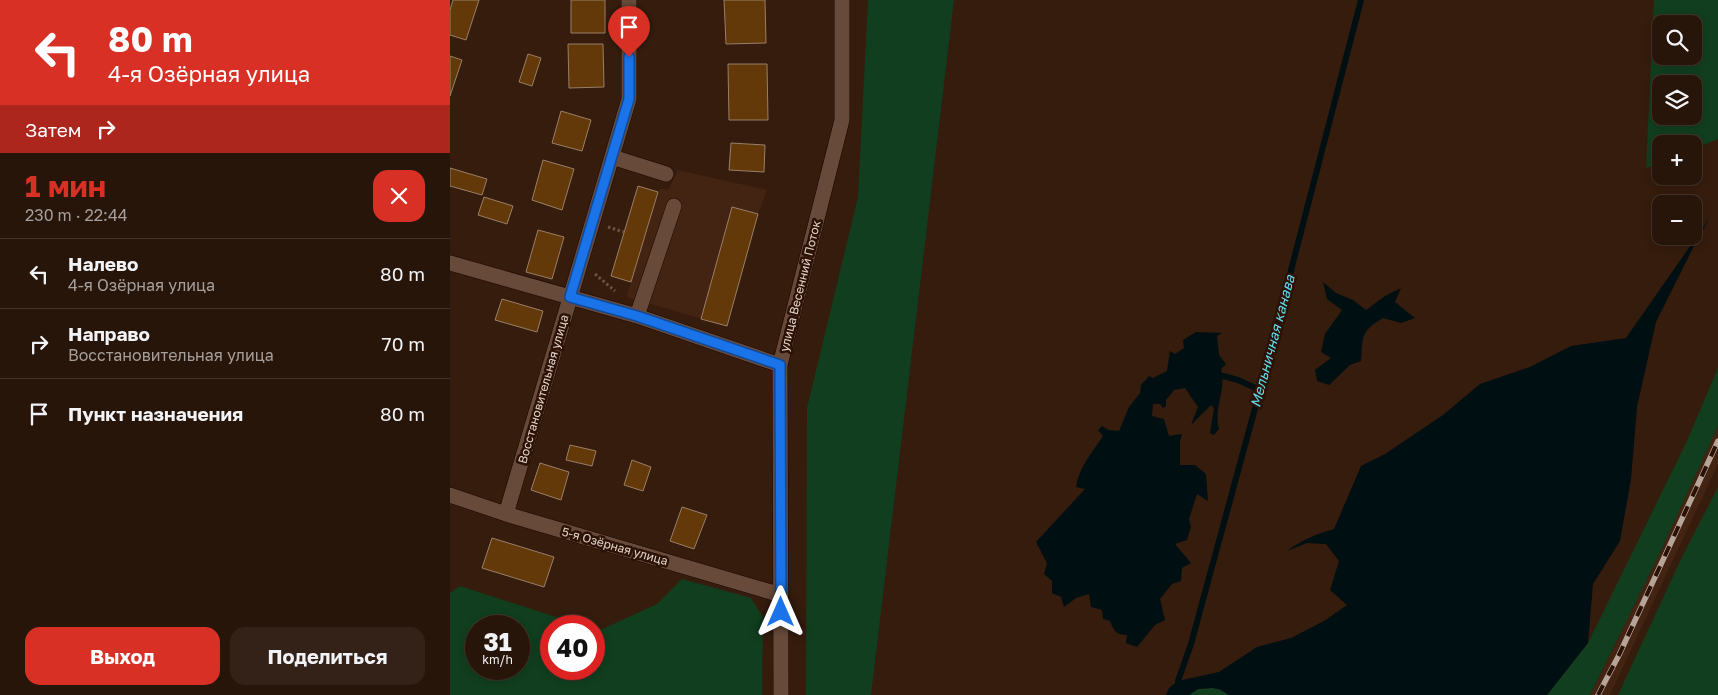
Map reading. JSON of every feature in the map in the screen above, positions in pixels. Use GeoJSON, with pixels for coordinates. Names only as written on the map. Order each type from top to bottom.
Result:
{"type":"FeatureCollection","features":[{"type":"Feature","properties":{"kind":"street","name":"Восстановительная улица"},"geometry":{"type":"LineString","coordinates":[[506,514],[629,99],[629,0]]}},
{"type":"Feature","properties":{"kind":"street","name":"улица Весенний Поток"},"geometry":{"type":"LineString","coordinates":[[781,695],[780,365],[842,120],[842,0]]}},
{"type":"Feature","properties":{"kind":"street"},"geometry":{"type":"LineString","coordinates":[[612,157],[666,174]]}},
{"type":"Feature","properties":{"kind":"street"},"geometry":{"type":"LineString","coordinates":[[637,316],[674,206]]}},
{"type":"Feature","properties":{"kind":"street"},"geometry":{"type":"LineString","coordinates":[[450,263],[637,316],[780,365]]}},
{"type":"Feature","properties":{"kind":"street","name":"5-я Озёрная улица"},"geometry":{"type":"LineString","coordinates":[[450,495],[506,514],[781,595]]}},
{"type":"Feature","properties":{"kind":"path"},"geometry":{"type":"LineString","coordinates":[[605,226],[624,232]]}},
{"type":"Feature","properties":{"kind":"shaded area"},"geometry":{"type":"Polygon","coordinates":[[[678,170],[767,190],[758,214],[727,326],[626,297],[631,282],[611,276],[638,186],[658,192],[660,188],[668,190],[678,170]]]}},
{"type":"Feature","properties":{"kind":"shaded area"},"geometry":{"type":"Polygon","coordinates":[[[1691,245],[1695,245],[1656,322],[1637,407],[1631,479],[1620,541],[1593,584],[1588,643],[1547,695],[1229,695],[1219,689],[1212,688],[1198,689],[1189,695],[1166,695],[1169,688],[1178,681],[1219,672],[1257,647],[1291,638],[1324,621],[1347,605],[1330,590],[1339,561],[1326,544],[1307,543],[1287,551],[1309,538],[1334,529],[1361,466],[1385,454],[1443,415],[1480,384],[1530,367],[1571,346],[1626,338],[1691,245]]]}},
{"type":"Feature","properties":{"kind":"shaded area"},"geometry":{"type":"Polygon","coordinates":[[[1323,282],[1336,293],[1353,300],[1366,310],[1385,296],[1401,288],[1395,302],[1415,318],[1401,323],[1383,318],[1370,327],[1364,335],[1361,361],[1350,365],[1329,385],[1317,381],[1315,370],[1331,358],[1321,352],[1325,334],[1342,310],[1327,299],[1323,282]]]}},
{"type":"Feature","properties":{"kind":"shaded area"},"geometry":{"type":"Polygon","coordinates":[[[1196,332],[1222,333],[1217,336],[1219,355],[1226,364],[1221,369],[1219,429],[1214,435],[1210,433],[1214,408],[1211,405],[1191,425],[1198,407],[1185,388],[1174,390],[1166,400],[1166,406],[1163,408],[1160,404],[1153,404],[1152,416],[1164,419],[1169,436],[1182,434],[1180,441],[1180,465],[1195,465],[1206,474],[1208,501],[1197,494],[1189,519],[1191,527],[1187,540],[1175,544],[1191,563],[1182,568],[1181,581],[1172,584],[1160,599],[1165,620],[1155,625],[1137,647],[1126,643],[1127,635],[1118,633],[1114,630],[1110,621],[1103,619],[1102,610],[1091,607],[1089,594],[1076,598],[1064,607],[1061,597],[1052,593],[1052,581],[1044,574],[1047,563],[1036,542],[1085,489],[1076,487],[1086,460],[1103,436],[1098,430],[1102,426],[1108,430],[1119,431],[1129,407],[1140,393],[1141,385],[1149,376],[1153,378],[1167,371],[1170,351],[1175,354],[1184,348],[1183,340],[1196,332]]]}},
{"type":"Feature","properties":{"kind":"shaded area"},"geometry":{"type":"Polygon","coordinates":[[[1718,426],[1718,464],[1610,695],[1590,695],[1658,557],[1718,426]]]}},
{"type":"Feature","properties":{"kind":"green space"},"geometry":{"type":"Polygon","coordinates":[[[868,0],[954,0],[871,695],[806,695],[807,408],[858,197],[868,0]]]}},
{"type":"Feature","properties":{"kind":"green space"},"geometry":{"type":"Polygon","coordinates":[[[1654,0],[1718,0],[1718,139],[1702,146],[1702,135],[1652,135],[1652,166],[1646,168],[1652,42],[1652,65],[1702,65],[1702,15],[1653,15],[1654,0]]]}},
{"type":"Feature","properties":{"kind":"green space"},"geometry":{"type":"Polygon","coordinates":[[[1718,368],[1718,426],[1658,557],[1590,695],[1547,695],[1588,643],[1686,443],[1718,368]]]}},
{"type":"Feature","properties":{"kind":"green space"},"geometry":{"type":"Polygon","coordinates":[[[1718,487],[1718,695],[1618,695],[1681,559],[1718,487]]]}},
{"type":"Feature","properties":{"kind":"green space"},"geometry":{"type":"Polygon","coordinates":[[[682,579],[751,598],[763,617],[762,695],[450,695],[450,593],[460,586],[550,615],[540,615],[540,680],[605,680],[605,628],[657,604],[682,579]]]}},
{"type":"Feature","properties":{"kind":"green space"},"geometry":{"type":"Polygon","coordinates":[[[1198,689],[1219,689],[1229,695],[1189,695],[1198,689]]]}},
{"type":"Feature","properties":{"kind":"building"},"geometry":{"type":"Polygon","coordinates":[[[453,0],[479,0],[466,40],[450,35],[450,10],[453,0]]]}},
{"type":"Feature","properties":{"kind":"building"},"geometry":{"type":"Polygon","coordinates":[[[571,0],[605,0],[605,33],[571,33],[571,0]]]}},
{"type":"Feature","properties":{"kind":"building"},"geometry":{"type":"Polygon","coordinates":[[[724,0],[765,0],[766,43],[726,44],[724,0]]]}},
{"type":"Feature","properties":{"kind":"building"},"geometry":{"type":"Polygon","coordinates":[[[568,44],[603,44],[604,87],[569,88],[568,44]]]}},
{"type":"Feature","properties":{"kind":"building"},"geometry":{"type":"Polygon","coordinates":[[[528,54],[541,58],[532,86],[519,82],[528,54]]]}},
{"type":"Feature","properties":{"kind":"building"},"geometry":{"type":"Polygon","coordinates":[[[450,56],[462,60],[450,96],[450,56]]]}},
{"type":"Feature","properties":{"kind":"building"},"geometry":{"type":"Polygon","coordinates":[[[728,64],[767,64],[768,120],[729,120],[728,64]]]}},
{"type":"Feature","properties":{"kind":"building"},"geometry":{"type":"Polygon","coordinates":[[[561,111],[591,120],[582,151],[552,143],[561,111]]]}},
{"type":"Feature","properties":{"kind":"building"},"geometry":{"type":"Polygon","coordinates":[[[731,143],[765,145],[764,172],[729,170],[731,143]]]}},
{"type":"Feature","properties":{"kind":"building"},"geometry":{"type":"Polygon","coordinates":[[[543,160],[574,169],[562,210],[532,200],[543,160]]]}},
{"type":"Feature","properties":{"kind":"building"},"geometry":{"type":"Polygon","coordinates":[[[450,168],[487,179],[482,195],[450,186],[450,168]]]}},
{"type":"Feature","properties":{"kind":"building"},"geometry":{"type":"Polygon","coordinates":[[[638,186],[658,192],[631,282],[611,276],[638,186]]]}},
{"type":"Feature","properties":{"kind":"building"},"geometry":{"type":"Polygon","coordinates":[[[484,197],[513,206],[507,224],[478,215],[484,197]]]}},
{"type":"Feature","properties":{"kind":"building"},"geometry":{"type":"Polygon","coordinates":[[[732,207],[758,214],[727,326],[701,319],[732,207]]]}},
{"type":"Feature","properties":{"kind":"building"},"geometry":{"type":"Polygon","coordinates":[[[538,230],[564,237],[552,279],[526,272],[538,230]]]}},
{"type":"Feature","properties":{"kind":"building"},"geometry":{"type":"Polygon","coordinates":[[[502,299],[543,311],[537,332],[495,320],[502,299]]]}},
{"type":"Feature","properties":{"kind":"building"},"geometry":{"type":"Polygon","coordinates":[[[570,445],[596,451],[592,466],[566,460],[570,445]]]}},
{"type":"Feature","properties":{"kind":"building"},"geometry":{"type":"Polygon","coordinates":[[[632,460],[651,467],[643,491],[624,485],[632,460]]]}},
{"type":"Feature","properties":{"kind":"building"},"geometry":{"type":"Polygon","coordinates":[[[540,463],[569,472],[561,500],[531,490],[540,463]]]}},
{"type":"Feature","properties":{"kind":"building"},"geometry":{"type":"Polygon","coordinates":[[[682,507],[707,515],[694,549],[670,541],[682,507]]]}},
{"type":"Feature","properties":{"kind":"building"},"geometry":{"type":"Polygon","coordinates":[[[492,538],[554,557],[544,587],[482,568],[492,538]]]}},
{"type":"Feature","properties":{"kind":"waterway","name":"Мельничная канава"},"geometry":{"type":"LineString","coordinates":[[1178,681],[1191,644],[1260,390],[1361,0]]}},
{"type":"Feature","properties":{"kind":"waterway"},"geometry":{"type":"LineString","coordinates":[[1223,376],[1238,380],[1260,390]]}},
{"type":"Feature","properties":{"kind":"railway"},"geometry":{"type":"LineString","coordinates":[[1598,695],[1619,655],[1718,441]]}},
{"type":"Feature","properties":{"kind":"route"},"geometry":{"type":"LineString","coordinates":[[629,57],[629,99],[570,297],[637,316],[780,365],[781,612]]}}]}
